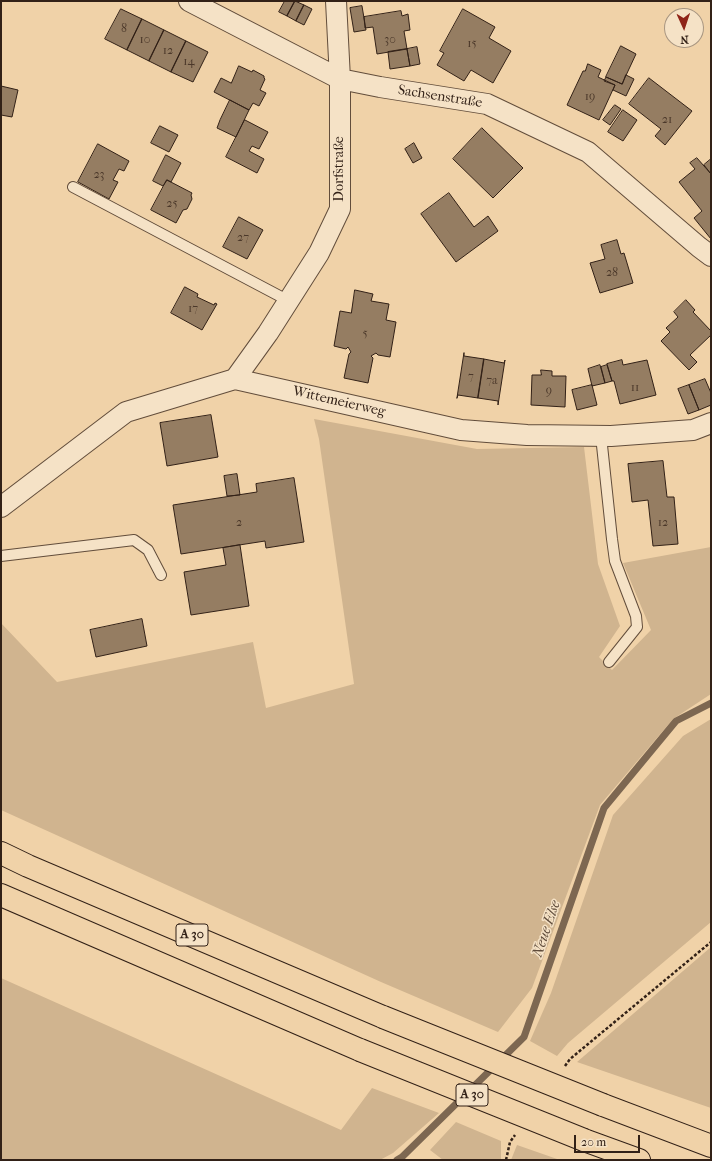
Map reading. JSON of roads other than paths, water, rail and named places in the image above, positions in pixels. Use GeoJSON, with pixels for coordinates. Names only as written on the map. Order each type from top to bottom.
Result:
{"type":"FeatureCollection","features":[{"type":"Feature","properties":{"kind":"highway","name":"A 30"},"geometry":{"type":"LineString","coordinates":[[1,853],[28,866],[383,1017],[603,1106],[711,1146]]}},
{"type":"Feature","properties":{"kind":"highway","name":"A 30"},"geometry":{"type":"LineString","coordinates":[[1,895],[360,1050],[584,1140],[639,1160]]}},
{"type":"Feature","properties":{"kind":"street","name":"Sachsenstraße"},"geometry":{"type":"LineString","coordinates":[[189,1],[340,79],[486,104],[588,152],[711,256]]}},
{"type":"Feature","properties":{"kind":"street","name":"Dorfstraße"},"geometry":{"type":"LineString","coordinates":[[235,379],[268,333],[319,253],[340,209],[340,79],[336,1]]}},
{"type":"Feature","properties":{"kind":"street","name":"Wittemeierweg"},"geometry":{"type":"LineString","coordinates":[[1,507],[126,412],[235,379],[461,430],[527,435],[611,436],[693,430],[711,423]]}},
{"type":"Feature","properties":{"kind":"lane"},"geometry":{"type":"LineString","coordinates":[[73,187],[289,301]]}},
{"type":"Feature","properties":{"kind":"lane"},"geometry":{"type":"LineString","coordinates":[[601,436],[615,561],[636,616],[637,627],[609,662]]}},
{"type":"Feature","properties":{"kind":"lane"},"geometry":{"type":"LineString","coordinates":[[1,556],[134,540],[148,550],[161,575]]}},
{"type":"Feature","properties":{"kind":"waterway","name":"Neue Else"},"geometry":{"type":"LineString","coordinates":[[397,1160],[402,1157],[524,1037],[604,808],[676,721],[711,703]]}}]}
